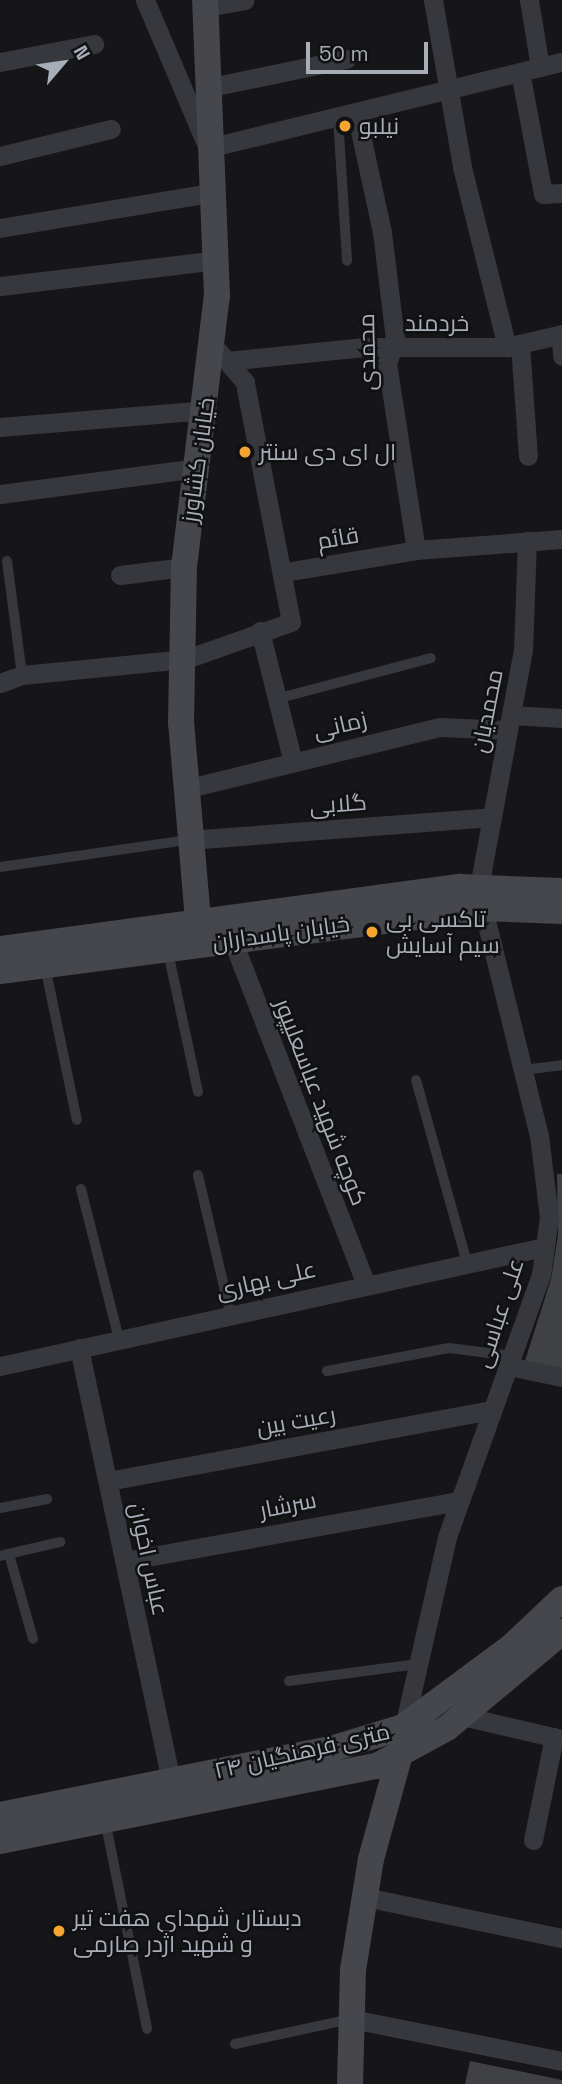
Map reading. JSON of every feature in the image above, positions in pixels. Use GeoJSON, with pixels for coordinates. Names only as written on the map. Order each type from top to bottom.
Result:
{"type":"FeatureCollection","features":[{"type":"Feature","properties":{"kind":"main road","name":"خیابان کشاورز"},"geometry":{"type":"LineString","coordinates":[[199,932],[188,840],[181,723],[186,659],[184,567],[197,468],[199,410],[220,353],[206,3]]}},
{"type":"Feature","properties":{"kind":"main road","name":"خیابان پاسداران"},"geometry":{"type":"LineString","coordinates":[[0,971],[167,948],[199,932],[481,897],[562,891]]}},
{"type":"Feature","properties":{"kind":"main road","name":"خیابان پاسداران"},"geometry":{"type":"LineString","coordinates":[[199,932],[232,939],[481,897],[562,911]]}},
{"type":"Feature","properties":{"kind":"main road"},"geometry":{"type":"LineString","coordinates":[[0,949],[199,932]]}},
{"type":"Feature","properties":{"kind":"main road","name":"۲۴ متری فرهنگیان"},"geometry":{"type":"LineString","coordinates":[[0,1841],[104,1820],[173,1793],[403,1727],[511,1647],[562,1599]]}},
{"type":"Feature","properties":{"kind":"main road","name":"۲۴ متری فرهنگیان"},"geometry":{"type":"LineString","coordinates":[[0,1815],[377,1766],[399,1756],[462,1716],[562,1632]]}},
{"type":"Feature","properties":{"kind":"main road"},"geometry":{"type":"LineString","coordinates":[[350,2084],[352,2019],[365,1898],[399,1756]]}},
{"type":"Feature","properties":{"kind":"street"},"geometry":{"type":"LineString","coordinates":[[145,0],[213,155],[347,115],[562,62]]}},
{"type":"Feature","properties":{"kind":"street"},"geometry":{"type":"LineString","coordinates":[[206,3],[244,0]]}},
{"type":"Feature","properties":{"kind":"street"},"geometry":{"type":"LineString","coordinates":[[433,0],[447,90],[513,346],[528,456]]}},
{"type":"Feature","properties":{"kind":"street"},"geometry":{"type":"LineString","coordinates":[[529,0],[540,67]]}},
{"type":"Feature","properties":{"kind":"street"},"geometry":{"type":"LineString","coordinates":[[0,62],[94,44]]}},
{"type":"Feature","properties":{"kind":"street"},"geometry":{"type":"LineString","coordinates":[[211,87],[346,59]]}},
{"type":"Feature","properties":{"kind":"street"},"geometry":{"type":"LineString","coordinates":[[520,72],[543,194],[562,193]]}},
{"type":"Feature","properties":{"kind":"street","name":"محمدی"},"geometry":{"type":"LineString","coordinates":[[347,115],[382,232],[392,348],[387,363],[416,550]]}},
{"type":"Feature","properties":{"kind":"street"},"geometry":{"type":"LineString","coordinates":[[0,156],[111,129]]}},
{"type":"Feature","properties":{"kind":"street"},"geometry":{"type":"LineString","coordinates":[[0,228],[215,192]]}},
{"type":"Feature","properties":{"kind":"street"},"geometry":{"type":"LineString","coordinates":[[0,286],[217,260]]}},
{"type":"Feature","properties":{"kind":"street"},"geometry":{"type":"LineString","coordinates":[[562,334],[562,356]]}},
{"type":"Feature","properties":{"kind":"street","name":"خردمند"},"geometry":{"type":"LineString","coordinates":[[220,353],[513,346],[562,334]]}},
{"type":"Feature","properties":{"kind":"street"},"geometry":{"type":"LineString","coordinates":[[0,683],[22,675],[186,659],[291,622],[285,572],[245,382],[220,353]]}},
{"type":"Feature","properties":{"kind":"street"},"geometry":{"type":"LineString","coordinates":[[0,427],[199,410]]}},
{"type":"Feature","properties":{"kind":"street"},"geometry":{"type":"LineString","coordinates":[[0,494],[197,468]]}},
{"type":"Feature","properties":{"kind":"street","name":"قائم"},"geometry":{"type":"LineString","coordinates":[[285,572],[416,550],[562,539]]}},
{"type":"Feature","properties":{"kind":"street","name":"محمدیان"},"geometry":{"type":"LineString","coordinates":[[481,897],[492,817],[523,650],[527,541]]}},
{"type":"Feature","properties":{"kind":"street"},"geometry":{"type":"LineString","coordinates":[[120,575],[184,567]]}},
{"type":"Feature","properties":{"kind":"street"},"geometry":{"type":"LineString","coordinates":[[260,631],[274,700],[293,762]]}},
{"type":"Feature","properties":{"kind":"street","name":"زمانی"},"geometry":{"type":"LineString","coordinates":[[185,789],[440,727],[562,718]]}},
{"type":"Feature","properties":{"kind":"street","name":"گلابی"},"geometry":{"type":"LineString","coordinates":[[188,840],[492,817]]}},
{"type":"Feature","properties":{"kind":"street","name":"علی عباسی"},"geometry":{"type":"LineString","coordinates":[[399,1756],[418,1664],[460,1501],[541,1275],[549,1217],[539,1136],[481,897]]}},
{"type":"Feature","properties":{"kind":"street","name":"کوچه شهید عباسعلیپور"},"geometry":{"type":"LineString","coordinates":[[232,939],[365,1282]]}},
{"type":"Feature","properties":{"kind":"street","name":"علی بهاری"},"geometry":{"type":"LineString","coordinates":[[0,1366],[365,1282],[544,1247]]}},
{"type":"Feature","properties":{"kind":"street","name":"عباس اخوان"},"geometry":{"type":"LineString","coordinates":[[79,1348],[173,1793]]}},
{"type":"Feature","properties":{"kind":"street"},"geometry":{"type":"LineString","coordinates":[[510,1361],[562,1377]]}},
{"type":"Feature","properties":{"kind":"street","name":"رعیت بین"},"geometry":{"type":"LineString","coordinates":[[108,1481],[492,1410]]}},
{"type":"Feature","properties":{"kind":"street","name":"سرشار"},"geometry":{"type":"LineString","coordinates":[[125,1561],[460,1501]]}},
{"type":"Feature","properties":{"kind":"street"},"geometry":{"type":"LineString","coordinates":[[462,1716],[558,1738],[534,1840]]}},
{"type":"Feature","properties":{"kind":"street"},"geometry":{"type":"LineString","coordinates":[[365,1898],[562,1938]]}},
{"type":"Feature","properties":{"kind":"street"},"geometry":{"type":"LineString","coordinates":[[352,2019],[562,2061]]}},
{"type":"Feature","properties":{"kind":"lane"},"geometry":{"type":"LineString","coordinates":[[347,115],[347,261]]}},
{"type":"Feature","properties":{"kind":"lane"},"geometry":{"type":"LineString","coordinates":[[7,561],[22,675]]}},
{"type":"Feature","properties":{"kind":"lane"},"geometry":{"type":"LineString","coordinates":[[274,700],[431,657]]}},
{"type":"Feature","properties":{"kind":"lane"},"geometry":{"type":"LineString","coordinates":[[0,867],[188,840]]}},
{"type":"Feature","properties":{"kind":"lane"},"geometry":{"type":"LineString","coordinates":[[167,948],[198,1092]]}},
{"type":"Feature","properties":{"kind":"lane"},"geometry":{"type":"LineString","coordinates":[[45,965],[78,1120]]}},
{"type":"Feature","properties":{"kind":"lane"},"geometry":{"type":"LineString","coordinates":[[523,1070],[562,1065]]}},
{"type":"Feature","properties":{"kind":"lane"},"geometry":{"type":"LineString","coordinates":[[416,1080],[467,1263]]}},
{"type":"Feature","properties":{"kind":"lane"},"geometry":{"type":"LineString","coordinates":[[198,1175],[230,1313]]}},
{"type":"Feature","properties":{"kind":"lane"},"geometry":{"type":"LineString","coordinates":[[81,1189],[119,1339]]}},
{"type":"Feature","properties":{"kind":"lane"},"geometry":{"type":"LineString","coordinates":[[327,1371],[449,1348],[510,1361]]}},
{"type":"Feature","properties":{"kind":"lane"},"geometry":{"type":"LineString","coordinates":[[0,1508],[47,1499]]}},
{"type":"Feature","properties":{"kind":"lane"},"geometry":{"type":"LineString","coordinates":[[33,1639],[4,1555],[60,1542]]}},
{"type":"Feature","properties":{"kind":"lane"},"geometry":{"type":"LineString","coordinates":[[289,1681],[418,1664]]}},
{"type":"Feature","properties":{"kind":"lane"},"geometry":{"type":"LineString","coordinates":[[104,1820],[147,2029]]}},
{"type":"Feature","properties":{"kind":"lane"},"geometry":{"type":"LineString","coordinates":[[234,2044],[352,2019]]}},
{"type":"Feature","properties":{"kind":"building"},"geometry":{"type":"Polygon","coordinates":[[[557,1174],[562,1174],[562,1371],[524,1364],[551,1279],[558,1235],[557,1174]]]}},
{"type":"Feature","properties":{"kind":"building"},"geometry":{"type":"Polygon","coordinates":[[[470,2061],[562,2080],[562,2084],[465,2084],[470,2061]]]}},
{"type":"Feature","properties":{"kind":"place","name":"نیلبو"},"geometry":{"type":"Point","coordinates":[345,126]}},
{"type":"Feature","properties":{"kind":"place","name":"ال ای دی سنتر"},"geometry":{"type":"Point","coordinates":[245,452]}},
{"type":"Feature","properties":{"kind":"place","name":"تاکسی بی سیم آسایش"},"geometry":{"type":"Point","coordinates":[372,932]}},
{"type":"Feature","properties":{"kind":"place","name":"دبستان شهدای هفت تیر و شهید اژدر صارمی"},"geometry":{"type":"Point","coordinates":[59,1931]}}]}
